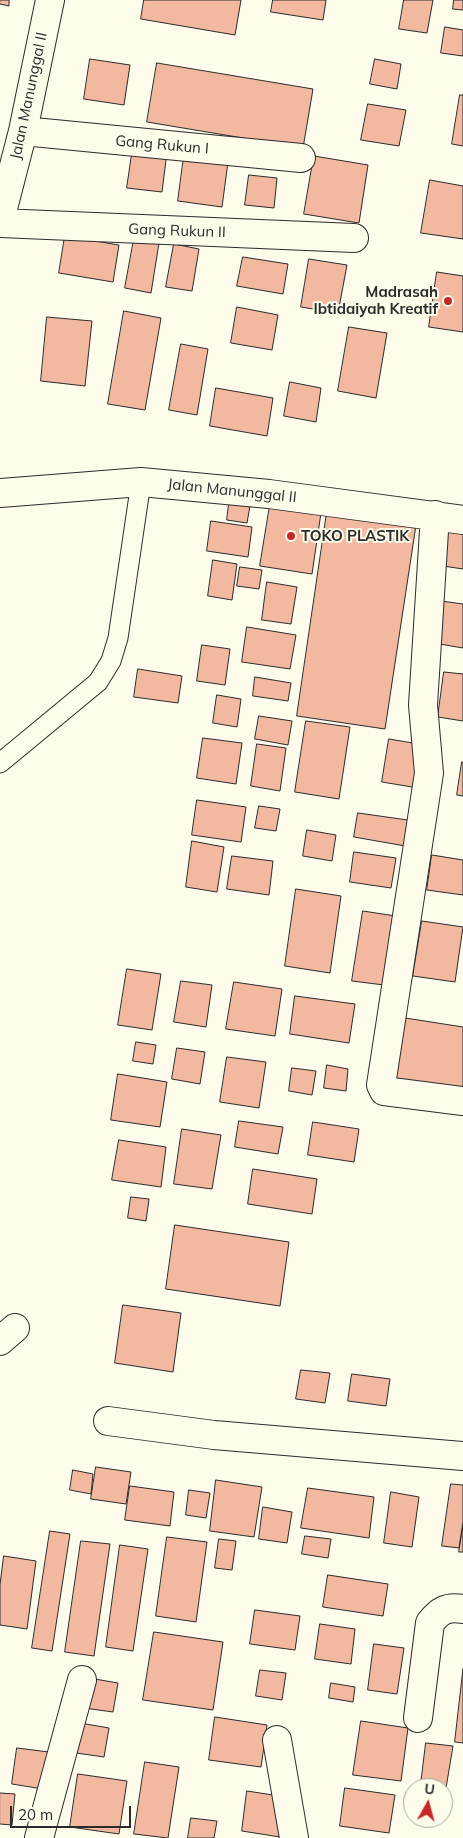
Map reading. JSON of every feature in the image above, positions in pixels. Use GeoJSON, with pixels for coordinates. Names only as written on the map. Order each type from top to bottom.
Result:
{"type":"FeatureCollection","features":[{"type":"Feature","properties":{"kind":"street","name":"Jalan Manunggal II"},"geometry":{"type":"LineString","coordinates":[[0,222],[23,132],[50,0]]}},
{"type":"Feature","properties":{"kind":"street","name":"Gang Rukun I"},"geometry":{"type":"LineString","coordinates":[[23,132],[301,158]]}},
{"type":"Feature","properties":{"kind":"street","name":"Gang Rukun II"},"geometry":{"type":"LineString","coordinates":[[0,222],[354,238]]}},
{"type":"Feature","properties":{"kind":"street","name":"Jalan Manunggal II"},"geometry":{"type":"LineString","coordinates":[[0,493],[141,482],[269,494],[463,520]]}},
{"type":"Feature","properties":{"kind":"street"},"geometry":{"type":"LineString","coordinates":[[435,515],[424,705],[429,773],[381,1085],[384,1091],[463,1101]]}},
{"type":"Feature","properties":{"kind":"street"},"geometry":{"type":"LineString","coordinates":[[108,1421],[214,1435],[463,1456]]}},
{"type":"Feature","properties":{"kind":"street"},"geometry":{"type":"LineString","coordinates":[[418,1718],[430,1623],[440,1611],[454,1607],[463,1609]]}},
{"type":"Feature","properties":{"kind":"street"},"geometry":{"type":"LineString","coordinates":[[39,1838],[82,1680]]}},
{"type":"Feature","properties":{"kind":"street"},"geometry":{"type":"LineString","coordinates":[[277,1740],[294,1838]]}},
{"type":"Feature","properties":{"kind":"lane"},"geometry":{"type":"LineString","coordinates":[[0,762],[98,682],[111,661],[118,638],[141,482]]}},
{"type":"Feature","properties":{"kind":"building"},"geometry":{"type":"Polygon","coordinates":[[[0,0],[9,0],[9,6],[0,4],[0,0]]]}},
{"type":"Feature","properties":{"kind":"building"},"geometry":{"type":"Polygon","coordinates":[[[144,0],[241,0],[235,35],[141,19],[144,0]]]}},
{"type":"Feature","properties":{"kind":"building"},"geometry":{"type":"Polygon","coordinates":[[[273,0],[326,0],[323,20],[271,12],[273,0]]]}},
{"type":"Feature","properties":{"kind":"building"},"geometry":{"type":"Polygon","coordinates":[[[404,0],[433,0],[427,33],[399,29],[404,0]]]}},
{"type":"Feature","properties":{"kind":"building"},"geometry":{"type":"Polygon","coordinates":[[[454,0],[463,0],[463,10],[453,9],[454,0]]]}},
{"type":"Feature","properties":{"kind":"building"},"geometry":{"type":"Polygon","coordinates":[[[445,27],[463,30],[463,56],[441,53],[445,27]]]}},
{"type":"Feature","properties":{"kind":"building"},"geometry":{"type":"Polygon","coordinates":[[[90,59],[130,65],[124,105],[84,99],[90,59]]]}},
{"type":"Feature","properties":{"kind":"building"},"geometry":{"type":"Polygon","coordinates":[[[375,59],[401,64],[397,89],[370,84],[375,59]]]}},
{"type":"Feature","properties":{"kind":"building"},"geometry":{"type":"Polygon","coordinates":[[[157,63],[313,89],[303,148],[147,122],[157,63]]]}},
{"type":"Feature","properties":{"kind":"building"},"geometry":{"type":"Polygon","coordinates":[[[460,95],[463,95],[463,146],[452,144],[460,95]]]}},
{"type":"Feature","properties":{"kind":"building"},"geometry":{"type":"Polygon","coordinates":[[[368,104],[406,110],[399,146],[361,140],[368,104]]]}},
{"type":"Feature","properties":{"kind":"building"},"geometry":{"type":"Polygon","coordinates":[[[133,147],[167,152],[162,192],[127,188],[133,147]]]}},
{"type":"Feature","properties":{"kind":"building"},"geometry":{"type":"Polygon","coordinates":[[[184,156],[228,162],[222,207],[178,201],[184,156]]]}},
{"type":"Feature","properties":{"kind":"building"},"geometry":{"type":"Polygon","coordinates":[[[314,156],[368,165],[359,223],[304,214],[314,156]]]}},
{"type":"Feature","properties":{"kind":"building"},"geometry":{"type":"Polygon","coordinates":[[[249,175],[277,178],[274,208],[245,205],[249,175]]]}},
{"type":"Feature","properties":{"kind":"building"},"geometry":{"type":"Polygon","coordinates":[[[430,180],[463,186],[463,239],[421,233],[430,180]]]}},
{"type":"Feature","properties":{"kind":"building"},"geometry":{"type":"Polygon","coordinates":[[[65,236],[119,245],[113,282],[59,273],[65,236]]]}},
{"type":"Feature","properties":{"kind":"building"},"geometry":{"type":"Polygon","coordinates":[[[134,239],[159,243],[151,293],[125,288],[134,239]]]}},
{"type":"Feature","properties":{"kind":"building"},"geometry":{"type":"Polygon","coordinates":[[[174,244],[199,249],[192,291],[166,287],[174,244]]]}},
{"type":"Feature","properties":{"kind":"building"},"geometry":{"type":"Polygon","coordinates":[[[243,257],[288,264],[283,294],[237,286],[243,257]]]}},
{"type":"Feature","properties":{"kind":"building"},"geometry":{"type":"Polygon","coordinates":[[[309,259],[347,265],[338,313],[301,307],[309,259]]]}},
{"type":"Feature","properties":{"kind":"building","name":"Madrasah Ibtidaiyah Kreatif"},"geometry":{"type":"Polygon","coordinates":[[[437,272],[463,276],[463,332],[429,327],[437,272]]]}},
{"type":"Feature","properties":{"kind":"building"},"geometry":{"type":"Polygon","coordinates":[[[237,307],[278,315],[272,350],[231,343],[237,307]]]}},
{"type":"Feature","properties":{"kind":"building"},"geometry":{"type":"Polygon","coordinates":[[[124,311],[161,318],[145,410],[108,404],[124,311]]]}},
{"type":"Feature","properties":{"kind":"building"},"geometry":{"type":"Polygon","coordinates":[[[47,317],[92,321],[85,386],[41,381],[47,317]]]}},
{"type":"Feature","properties":{"kind":"building"},"geometry":{"type":"Polygon","coordinates":[[[349,327],[387,333],[376,398],[338,391],[349,327]]]}},
{"type":"Feature","properties":{"kind":"building"},"geometry":{"type":"Polygon","coordinates":[[[181,344],[208,349],[197,415],[169,410],[181,344]]]}},
{"type":"Feature","properties":{"kind":"building"},"geometry":{"type":"Polygon","coordinates":[[[290,382],[321,388],[316,422],[284,416],[290,382]]]}},
{"type":"Feature","properties":{"kind":"building"},"geometry":{"type":"Polygon","coordinates":[[[216,388],[273,398],[267,436],[210,426],[216,388]]]}},
{"type":"Feature","properties":{"kind":"building"},"geometry":{"type":"Polygon","coordinates":[[[230,496],[251,500],[247,523],[227,520],[230,496]]]}},
{"type":"Feature","properties":{"kind":"building","name":"TOKO PLASTIK"},"geometry":{"type":"Polygon","coordinates":[[[271,499],[322,506],[312,574],[260,566],[271,499]]]}},
{"type":"Feature","properties":{"kind":"building"},"geometry":{"type":"Polygon","coordinates":[[[327,512],[416,525],[385,729],[297,716],[327,512]]]}},
{"type":"Feature","properties":{"kind":"building"},"geometry":{"type":"Polygon","coordinates":[[[211,521],[252,527],[248,557],[207,551],[211,521]]]}},
{"type":"Feature","properties":{"kind":"building"},"geometry":{"type":"Polygon","coordinates":[[[449,522],[463,524],[463,569],[443,566],[449,522]]]}},
{"type":"Feature","properties":{"kind":"building"},"geometry":{"type":"Polygon","coordinates":[[[213,560],[237,564],[232,600],[208,596],[213,560]]]}},
{"type":"Feature","properties":{"kind":"building"},"geometry":{"type":"Polygon","coordinates":[[[240,567],[262,570],[259,589],[237,586],[240,567]]]}},
{"type":"Feature","properties":{"kind":"building"},"geometry":{"type":"Polygon","coordinates":[[[267,582],[297,587],[291,624],[262,620],[267,582]]]}},
{"type":"Feature","properties":{"kind":"building"},"geometry":{"type":"Polygon","coordinates":[[[441,601],[463,604],[463,648],[434,643],[441,601]]]}},
{"type":"Feature","properties":{"kind":"building"},"geometry":{"type":"Polygon","coordinates":[[[247,627],[296,635],[290,669],[242,662],[247,627]]]}},
{"type":"Feature","properties":{"kind":"building"},"geometry":{"type":"Polygon","coordinates":[[[202,645],[230,649],[225,685],[197,681],[202,645]]]}},
{"type":"Feature","properties":{"kind":"building"},"geometry":{"type":"Polygon","coordinates":[[[138,669],[182,676],[178,703],[134,697],[138,669]]]}},
{"type":"Feature","properties":{"kind":"building"},"geometry":{"type":"Polygon","coordinates":[[[444,672],[463,674],[463,721],[438,717],[444,672]]]}},
{"type":"Feature","properties":{"kind":"building"},"geometry":{"type":"Polygon","coordinates":[[[255,677],[291,683],[288,701],[253,696],[255,677]]]}},
{"type":"Feature","properties":{"kind":"building"},"geometry":{"type":"Polygon","coordinates":[[[217,695],[241,699],[237,727],[213,723],[217,695]]]}},
{"type":"Feature","properties":{"kind":"building"},"geometry":{"type":"Polygon","coordinates":[[[259,716],[292,721],[288,745],[255,739],[259,716]]]}},
{"type":"Feature","properties":{"kind":"building"},"geometry":{"type":"Polygon","coordinates":[[[306,721],[350,727],[339,799],[295,792],[306,721]]]}},
{"type":"Feature","properties":{"kind":"building"},"geometry":{"type":"Polygon","coordinates":[[[203,738],[242,743],[236,784],[197,778],[203,738]]]}},
{"type":"Feature","properties":{"kind":"building"},"geometry":{"type":"Polygon","coordinates":[[[389,739],[425,745],[418,788],[382,782],[389,739]]]}},
{"type":"Feature","properties":{"kind":"building"},"geometry":{"type":"Polygon","coordinates":[[[257,744],[286,748],[280,791],[251,786],[257,744]]]}},
{"type":"Feature","properties":{"kind":"building"},"geometry":{"type":"Polygon","coordinates":[[[463,762],[463,796],[457,795],[463,762]]]}},
{"type":"Feature","properties":{"kind":"building"},"geometry":{"type":"Polygon","coordinates":[[[197,800],[246,807],[241,842],[192,835],[197,800]]]}},
{"type":"Feature","properties":{"kind":"building"},"geometry":{"type":"Polygon","coordinates":[[[259,806],[280,809],[276,831],[255,828],[259,806]]]}},
{"type":"Feature","properties":{"kind":"building"},"geometry":{"type":"Polygon","coordinates":[[[358,813],[415,821],[411,847],[354,837],[358,813]]]}},
{"type":"Feature","properties":{"kind":"building"},"geometry":{"type":"Polygon","coordinates":[[[307,830],[336,835],[332,861],[303,856],[307,830]]]}},
{"type":"Feature","properties":{"kind":"building"},"geometry":{"type":"Polygon","coordinates":[[[192,841],[224,847],[217,892],[186,887],[192,841]]]}},
{"type":"Feature","properties":{"kind":"building"},"geometry":{"type":"Polygon","coordinates":[[[354,852],[396,858],[391,888],[350,882],[354,852]]]}},
{"type":"Feature","properties":{"kind":"building"},"geometry":{"type":"Polygon","coordinates":[[[432,855],[463,860],[463,895],[427,890],[432,855]]]}},
{"type":"Feature","properties":{"kind":"building"},"geometry":{"type":"Polygon","coordinates":[[[232,856],[273,861],[269,895],[227,889],[232,856]]]}},
{"type":"Feature","properties":{"kind":"building"},"geometry":{"type":"Polygon","coordinates":[[[296,889],[341,896],[330,973],[285,966],[296,889]]]}},
{"type":"Feature","properties":{"kind":"building"},"geometry":{"type":"Polygon","coordinates":[[[363,911],[402,917],[392,986],[352,981],[363,911]]]}},
{"type":"Feature","properties":{"kind":"building"},"geometry":{"type":"Polygon","coordinates":[[[422,921],[463,927],[455,982],[413,976],[422,921]]]}},
{"type":"Feature","properties":{"kind":"building"},"geometry":{"type":"Polygon","coordinates":[[[127,969],[161,974],[152,1030],[118,1025],[127,969]]]}},
{"type":"Feature","properties":{"kind":"building"},"geometry":{"type":"Polygon","coordinates":[[[181,981],[212,985],[206,1027],[174,1022],[181,981]]]}},
{"type":"Feature","properties":{"kind":"building"},"geometry":{"type":"Polygon","coordinates":[[[234,982],[282,989],[275,1036],[226,1029],[234,982]]]}},
{"type":"Feature","properties":{"kind":"building"},"geometry":{"type":"Polygon","coordinates":[[[295,996],[355,1004],[349,1043],[290,1034],[295,996]]]}},
{"type":"Feature","properties":{"kind":"building"},"geometry":{"type":"Polygon","coordinates":[[[399,1017],[463,1027],[463,1089],[391,1078],[399,1017]]]}},
{"type":"Feature","properties":{"kind":"building"},"geometry":{"type":"Polygon","coordinates":[[[136,1042],[156,1045],[153,1064],[133,1061],[136,1042]]]}},
{"type":"Feature","properties":{"kind":"building"},"geometry":{"type":"Polygon","coordinates":[[[177,1048],[205,1052],[200,1084],[172,1079],[177,1048]]]}},
{"type":"Feature","properties":{"kind":"building"},"geometry":{"type":"Polygon","coordinates":[[[227,1057],[266,1062],[259,1108],[220,1102],[227,1057]]]}},
{"type":"Feature","properties":{"kind":"building"},"geometry":{"type":"Polygon","coordinates":[[[327,1065],[348,1069],[346,1091],[324,1088],[327,1065]]]}},
{"type":"Feature","properties":{"kind":"building"},"geometry":{"type":"Polygon","coordinates":[[[292,1068],[316,1071],[312,1095],[289,1091],[292,1068]]]}},
{"type":"Feature","properties":{"kind":"building"},"geometry":{"type":"Polygon","coordinates":[[[118,1074],[167,1082],[160,1127],[111,1120],[118,1074]]]}},
{"type":"Feature","properties":{"kind":"building"},"geometry":{"type":"Polygon","coordinates":[[[239,1121],[283,1127],[278,1154],[235,1147],[239,1121]]]}},
{"type":"Feature","properties":{"kind":"building"},"geometry":{"type":"Polygon","coordinates":[[[313,1122],[359,1129],[354,1162],[308,1155],[313,1122]]]}},
{"type":"Feature","properties":{"kind":"building"},"geometry":{"type":"Polygon","coordinates":[[[182,1129],[221,1135],[212,1189],[174,1184],[182,1129]]]}},
{"type":"Feature","properties":{"kind":"building"},"geometry":{"type":"Polygon","coordinates":[[[119,1140],[166,1147],[161,1187],[112,1180],[119,1140]]]}},
{"type":"Feature","properties":{"kind":"building"},"geometry":{"type":"Polygon","coordinates":[[[253,1169],[317,1179],[312,1214],[248,1204],[253,1169]]]}},
{"type":"Feature","properties":{"kind":"building"},"geometry":{"type":"Polygon","coordinates":[[[131,1197],[149,1199],[146,1221],[128,1218],[131,1197]]]}},
{"type":"Feature","properties":{"kind":"building"},"geometry":{"type":"Polygon","coordinates":[[[175,1225],[289,1242],[280,1306],[166,1289],[175,1225]]]}},
{"type":"Feature","properties":{"kind":"building"},"geometry":{"type":"Polygon","coordinates":[[[123,1305],[181,1313],[173,1372],[115,1363],[123,1305]]]}},
{"type":"Feature","properties":{"kind":"building"},"geometry":{"type":"Polygon","coordinates":[[[301,1370],[330,1373],[325,1403],[296,1399],[301,1370]]]}},
{"type":"Feature","properties":{"kind":"building"},"geometry":{"type":"Polygon","coordinates":[[[352,1374],[390,1379],[386,1406],[348,1401],[352,1374]]]}},
{"type":"Feature","properties":{"kind":"building"},"geometry":{"type":"Polygon","coordinates":[[[96,1467],[131,1472],[126,1504],[91,1499],[96,1467]]]}},
{"type":"Feature","properties":{"kind":"building"},"geometry":{"type":"Polygon","coordinates":[[[73,1470],[93,1474],[91,1494],[70,1490],[73,1470]]]}},
{"type":"Feature","properties":{"kind":"building"},"geometry":{"type":"Polygon","coordinates":[[[216,1480],[262,1487],[254,1537],[210,1531],[216,1480]]]}},
{"type":"Feature","properties":{"kind":"building"},"geometry":{"type":"Polygon","coordinates":[[[451,1484],[463,1485],[463,1522],[459,1548],[442,1546],[451,1484]]]}},
{"type":"Feature","properties":{"kind":"building"},"geometry":{"type":"Polygon","coordinates":[[[130,1486],[174,1492],[170,1526],[125,1520],[130,1486]]]}},
{"type":"Feature","properties":{"kind":"building"},"geometry":{"type":"Polygon","coordinates":[[[308,1488],[374,1497],[369,1538],[301,1528],[308,1488]]]}},
{"type":"Feature","properties":{"kind":"building"},"geometry":{"type":"Polygon","coordinates":[[[189,1490],[210,1493],[206,1518],[186,1515],[189,1490]]]}},
{"type":"Feature","properties":{"kind":"building"},"geometry":{"type":"Polygon","coordinates":[[[391,1492],[419,1497],[412,1547],[384,1543],[391,1492]]]}},
{"type":"Feature","properties":{"kind":"building"},"geometry":{"type":"Polygon","coordinates":[[[263,1507],[292,1512],[287,1543],[259,1539],[263,1507]]]}},
{"type":"Feature","properties":{"kind":"building"},"geometry":{"type":"Polygon","coordinates":[[[463,1526],[463,1552],[459,1552],[463,1526]]]}},
{"type":"Feature","properties":{"kind":"building"},"geometry":{"type":"Polygon","coordinates":[[[50,1531],[70,1534],[52,1651],[32,1648],[50,1531]]]}},
{"type":"Feature","properties":{"kind":"building"},"geometry":{"type":"Polygon","coordinates":[[[305,1536],[331,1539],[328,1558],[302,1554],[305,1536]]]}},
{"type":"Feature","properties":{"kind":"building"},"geometry":{"type":"Polygon","coordinates":[[[167,1537],[207,1542],[196,1622],[156,1616],[167,1537]]]}},
{"type":"Feature","properties":{"kind":"building"},"geometry":{"type":"Polygon","coordinates":[[[219,1539],[236,1541],[232,1570],[215,1568],[219,1539]]]}},
{"type":"Feature","properties":{"kind":"building"},"geometry":{"type":"Polygon","coordinates":[[[81,1541],[110,1544],[94,1656],[65,1652],[81,1541]]]}},
{"type":"Feature","properties":{"kind":"building"},"geometry":{"type":"Polygon","coordinates":[[[120,1545],[148,1549],[133,1651],[106,1647],[120,1545]]]}},
{"type":"Feature","properties":{"kind":"building"},"geometry":{"type":"Polygon","coordinates":[[[4,1556],[36,1561],[27,1629],[0,1625],[0,1585],[4,1556]]]}},
{"type":"Feature","properties":{"kind":"building"},"geometry":{"type":"Polygon","coordinates":[[[328,1575],[388,1584],[383,1616],[323,1607],[328,1575]]]}},
{"type":"Feature","properties":{"kind":"building"},"geometry":{"type":"Polygon","coordinates":[[[255,1610],[300,1616],[295,1650],[250,1644],[255,1610]]]}},
{"type":"Feature","properties":{"kind":"building"},"geometry":{"type":"Polygon","coordinates":[[[320,1624],[355,1629],[351,1664],[315,1659],[320,1624]]]}},
{"type":"Feature","properties":{"kind":"building"},"geometry":{"type":"Polygon","coordinates":[[[154,1632],[223,1642],[213,1710],[143,1700],[154,1632]]]}},
{"type":"Feature","properties":{"kind":"building"},"geometry":{"type":"Polygon","coordinates":[[[374,1644],[404,1648],[397,1694],[368,1690],[374,1644]]]}},
{"type":"Feature","properties":{"kind":"building"},"geometry":{"type":"Polygon","coordinates":[[[463,1669],[463,1743],[455,1742],[463,1669]]]}},
{"type":"Feature","properties":{"kind":"building"},"geometry":{"type":"Polygon","coordinates":[[[260,1670],[286,1673],[282,1700],[256,1696],[260,1670]]]}},
{"type":"Feature","properties":{"kind":"building"},"geometry":{"type":"Polygon","coordinates":[[[89,1678],[118,1683],[113,1712],[84,1708],[89,1678]]]}},
{"type":"Feature","properties":{"kind":"building"},"geometry":{"type":"Polygon","coordinates":[[[331,1683],[355,1687],[353,1702],[329,1698],[331,1683]]]}},
{"type":"Feature","properties":{"kind":"building"},"geometry":{"type":"Polygon","coordinates":[[[215,1717],[267,1725],[261,1767],[209,1760],[215,1717]]]}},
{"type":"Feature","properties":{"kind":"building"},"geometry":{"type":"Polygon","coordinates":[[[361,1721],[408,1728],[401,1781],[353,1775],[361,1721]]]}},
{"type":"Feature","properties":{"kind":"building"},"geometry":{"type":"Polygon","coordinates":[[[80,1723],[109,1728],[104,1757],[76,1753],[80,1723]]]}},
{"type":"Feature","properties":{"kind":"building"},"geometry":{"type":"Polygon","coordinates":[[[426,1743],[453,1746],[448,1778],[422,1778],[426,1743]]]}},
{"type":"Feature","properties":{"kind":"building"},"geometry":{"type":"Polygon","coordinates":[[[17,1748],[49,1752],[43,1789],[12,1784],[17,1748]]]}},
{"type":"Feature","properties":{"kind":"building"},"geometry":{"type":"Polygon","coordinates":[[[145,1762],[179,1767],[168,1838],[134,1834],[145,1762]]]}},
{"type":"Feature","properties":{"kind":"building"},"geometry":{"type":"Polygon","coordinates":[[[78,1774],[127,1781],[119,1834],[70,1827],[78,1774]]]}},
{"type":"Feature","properties":{"kind":"building"},"geometry":{"type":"Polygon","coordinates":[[[345,1788],[395,1795],[389,1833],[340,1826],[345,1788]]]}},
{"type":"Feature","properties":{"kind":"building"},"geometry":{"type":"Polygon","coordinates":[[[247,1791],[286,1797],[280,1837],[242,1831],[247,1791]]]}},
{"type":"Feature","properties":{"kind":"building"},"geometry":{"type":"Polygon","coordinates":[[[0,1793],[15,1794],[12,1825],[0,1824],[0,1793]]]}},
{"type":"Feature","properties":{"kind":"building"},"geometry":{"type":"Polygon","coordinates":[[[191,1818],[217,1821],[214,1838],[188,1838],[191,1818]]]}},
{"type":"Feature","properties":{"kind":"place","name":"Madrasah Ibtidaiyah Kreatif"},"geometry":{"type":"Point","coordinates":[448,301]}},
{"type":"Feature","properties":{"kind":"place","name":"TOKO PLASTIK"},"geometry":{"type":"Point","coordinates":[291,536]}}]}
